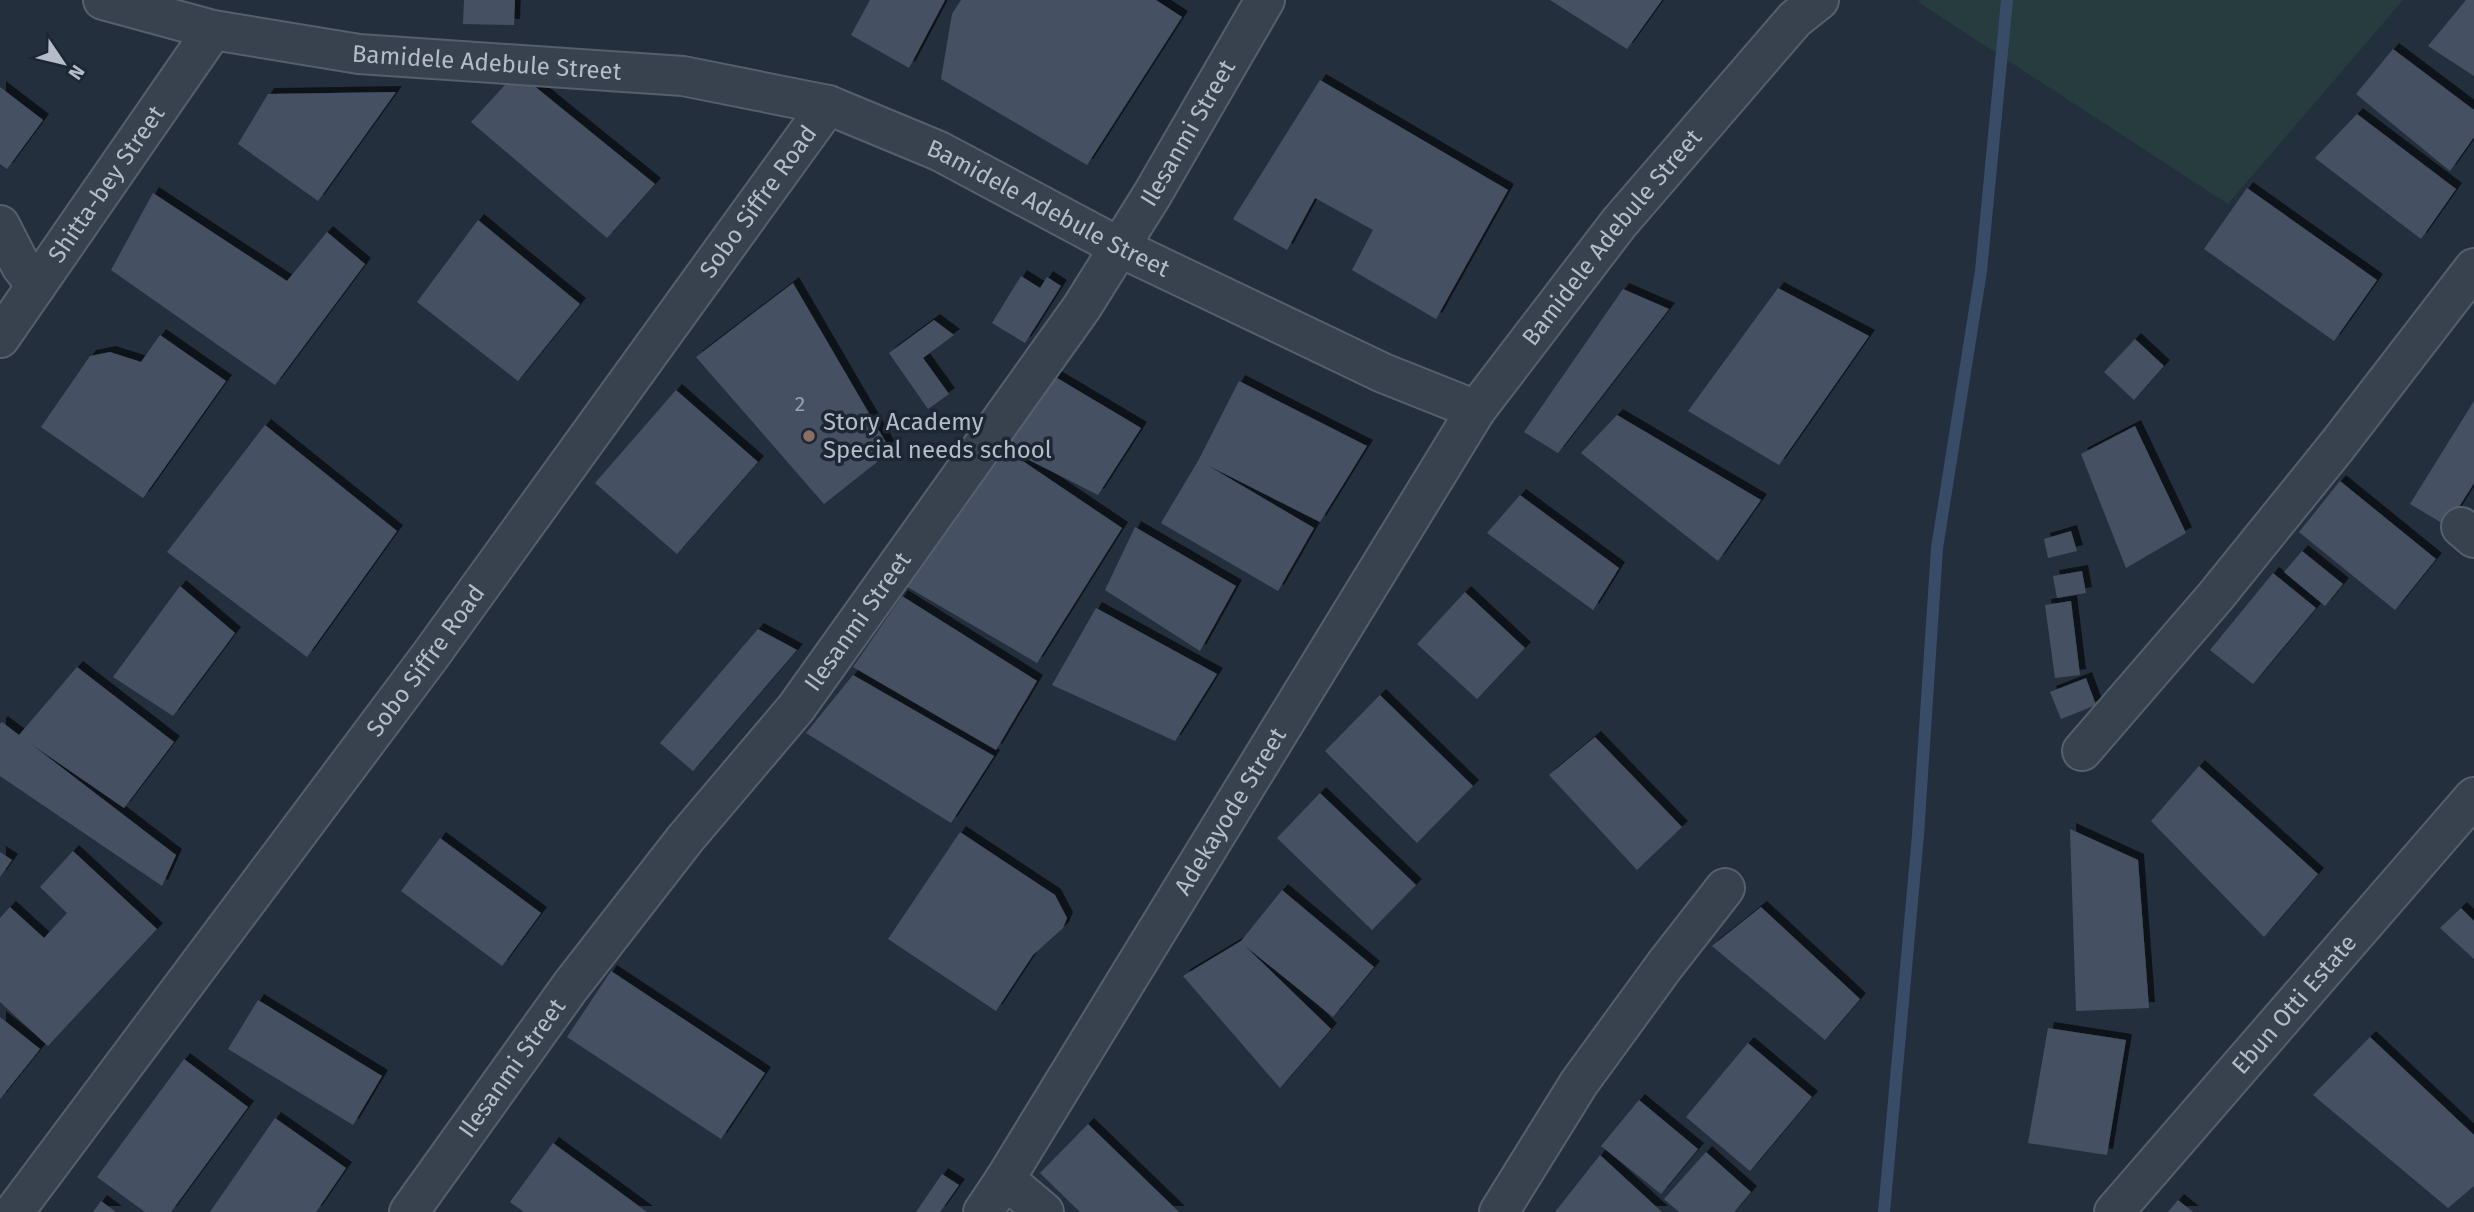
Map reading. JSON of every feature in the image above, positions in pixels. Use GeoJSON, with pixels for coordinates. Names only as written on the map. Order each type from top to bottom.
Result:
{"type":"FeatureCollection","features":[{"type":"Feature","properties":{"kind":"street","name":"Bamidele Adebule Street"},"geometry":{"type":"LineString","coordinates":[[103,0],[213,30],[359,54],[683,76],[828,105],[939,151],[1119,247],[1382,373],[1476,410],[1619,223],[1807,10]]}},
{"type":"Feature","properties":{"kind":"street","name":"Ilesanmi Street"},"geometry":{"type":"LineString","coordinates":[[409,1212],[570,987],[685,839],[796,708],[1082,307],[1265,0]]}},
{"type":"Feature","properties":{"kind":"street","name":"Shitta-bey Street"},"geometry":{"type":"LineString","coordinates":[[0,338],[213,30]]}},
{"type":"Feature","properties":{"kind":"street","name":"Sobo Siffre Road"},"geometry":{"type":"LineString","coordinates":[[15,1212],[430,656],[828,105]]}},
{"type":"Feature","properties":{"kind":"street"},"geometry":{"type":"LineString","coordinates":[[3,240],[36,286]]}},
{"type":"Feature","properties":{"kind":"street"},"geometry":{"type":"LineString","coordinates":[[2082,751],[2215,597],[2320,468],[2474,268]]}},
{"type":"Feature","properties":{"kind":"street","name":"Adekayode Street"},"geometry":{"type":"LineString","coordinates":[[983,1212],[1476,410]]}},
{"type":"Feature","properties":{"kind":"street","name":"Ebun Otti Estate"},"geometry":{"type":"LineString","coordinates":[[2114,1212],[2474,797]]}},
{"type":"Feature","properties":{"kind":"street"},"geometry":{"type":"LineString","coordinates":[[1499,1212],[1578,1083],[1725,888]]}},
{"type":"Feature","properties":{"kind":"street"},"geometry":{"type":"LineString","coordinates":[[1005,1180],[1044,1212]]}},
{"type":"Feature","properties":{"kind":"green space"},"geometry":{"type":"Polygon","coordinates":[[[2403,0],[2228,204],[1918,2],[2403,0]]]}},
{"type":"Feature","properties":{"kind":"building"},"geometry":{"type":"Polygon","coordinates":[[[464,0],[515,0],[514,25],[463,24],[464,0]]]}},
{"type":"Feature","properties":{"kind":"building"},"geometry":{"type":"Polygon","coordinates":[[[870,0],[945,0],[909,68],[851,35],[870,0]]]}},
{"type":"Feature","properties":{"kind":"building"},"geometry":{"type":"Polygon","coordinates":[[[961,0],[1156,0],[1182,17],[1087,165],[941,79],[952,14],[961,0]]]}},
{"type":"Feature","properties":{"kind":"building"},"geometry":{"type":"Polygon","coordinates":[[[1550,0],[1662,0],[1627,49],[1550,0]]]}},
{"type":"Feature","properties":{"kind":"building"},"geometry":{"type":"Polygon","coordinates":[[[2466,0],[2474,0],[2474,76],[2428,46],[2466,0]]]}},
{"type":"Feature","properties":{"kind":"building"},"geometry":{"type":"Polygon","coordinates":[[[2393,49],[2474,110],[2474,137],[2450,171],[2356,94],[2393,49]]]}},
{"type":"Feature","properties":{"kind":"building"},"geometry":{"type":"Polygon","coordinates":[[[517,72],[655,184],[607,238],[471,122],[517,72]]]}},
{"type":"Feature","properties":{"kind":"building"},"geometry":{"type":"Polygon","coordinates":[[[1320,80],[1508,190],[1436,319],[1352,270],[1373,230],[1315,198],[1287,250],[1233,219],[1320,80]]]}},
{"type":"Feature","properties":{"kind":"building"},"geometry":{"type":"Polygon","coordinates":[[[0,87],[43,120],[7,169],[0,164],[0,87]]]}},
{"type":"Feature","properties":{"kind":"building"},"geometry":{"type":"Polygon","coordinates":[[[396,92],[318,201],[238,144],[268,94],[396,92]]]}},
{"type":"Feature","properties":{"kind":"building"},"geometry":{"type":"Polygon","coordinates":[[[2357,114],[2456,189],[2421,239],[2315,158],[2357,114]]]}},
{"type":"Feature","properties":{"kind":"building"},"geometry":{"type":"Polygon","coordinates":[[[2247,188],[2377,280],[2334,341],[2204,249],[2247,188]]]}},
{"type":"Feature","properties":{"kind":"building"},"geometry":{"type":"Polygon","coordinates":[[[153,193],[287,281],[327,232],[365,264],[275,385],[111,270],[153,193]]]}},
{"type":"Feature","properties":{"kind":"building"},"geometry":{"type":"Polygon","coordinates":[[[478,220],[580,304],[518,381],[417,302],[478,220]]]}},
{"type":"Feature","properties":{"kind":"building"},"geometry":{"type":"Polygon","coordinates":[[[1021,276],[1040,288],[1047,277],[1061,286],[1025,343],[992,323],[1021,276]]]}},
{"type":"Feature","properties":{"kind":"building","name":"Story Academy Special needs school"},"geometry":{"type":"Polygon","coordinates":[[[793,283],[891,451],[824,504],[696,357],[793,283]]]}},
{"type":"Feature","properties":{"kind":"building"},"geometry":{"type":"Polygon","coordinates":[[[1778,288],[1869,336],[1779,465],[1688,411],[1778,288]]]}},
{"type":"Feature","properties":{"kind":"building"},"geometry":{"type":"Polygon","coordinates":[[[1623,289],[1669,309],[1558,453],[1524,432],[1623,289]]]}},
{"type":"Feature","properties":{"kind":"building"},"geometry":{"type":"Polygon","coordinates":[[[934,320],[954,335],[923,358],[949,394],[928,409],[889,353],[934,320]]]}},
{"type":"Feature","properties":{"kind":"building"},"geometry":{"type":"Polygon","coordinates":[[[160,335],[226,381],[143,498],[41,427],[90,356],[110,352],[141,362],[160,335]]]}},
{"type":"Feature","properties":{"kind":"building"},"geometry":{"type":"Polygon","coordinates":[[[2135,339],[2164,366],[2134,400],[2104,372],[2135,339]]]}},
{"type":"Feature","properties":{"kind":"building"},"geometry":{"type":"Polygon","coordinates":[[[1047,372],[1141,428],[1098,495],[996,443],[1047,372]]]}},
{"type":"Feature","properties":{"kind":"building"},"geometry":{"type":"Polygon","coordinates":[[[1239,381],[1367,446],[1320,522],[1207,465],[1314,528],[1278,591],[1161,523],[1198,461],[1239,381]]]}},
{"type":"Feature","properties":{"kind":"building"},"geometry":{"type":"Polygon","coordinates":[[[676,390],[758,462],[677,554],[595,483],[676,390]]]}},
{"type":"Feature","properties":{"kind":"building"},"geometry":{"type":"Polygon","coordinates":[[[2474,401],[2474,483],[2447,526],[2410,504],[2474,401]]]}},
{"type":"Feature","properties":{"kind":"building"},"geometry":{"type":"Polygon","coordinates":[[[1617,415],[1761,500],[1718,561],[1581,453],[1617,415]]]}},
{"type":"Feature","properties":{"kind":"building"},"geometry":{"type":"Polygon","coordinates":[[[265,425],[397,531],[307,657],[167,552],[265,425]]]}},
{"type":"Feature","properties":{"kind":"building"},"geometry":{"type":"Polygon","coordinates":[[[2135,426],[2186,533],[2126,568],[2081,454],[2135,426]]]}},
{"type":"Feature","properties":{"kind":"building"},"geometry":{"type":"Polygon","coordinates":[[[996,443],[1122,528],[1037,663],[899,582],[996,443]]]}},
{"type":"Feature","properties":{"kind":"building"},"geometry":{"type":"Polygon","coordinates":[[[2340,481],[2436,559],[2395,610],[2299,532],[2340,481]]]}},
{"type":"Feature","properties":{"kind":"building"},"geometry":{"type":"Polygon","coordinates":[[[1520,495],[1619,568],[1593,610],[1487,533],[1520,495]]]}},
{"type":"Feature","properties":{"kind":"building"},"geometry":{"type":"Polygon","coordinates":[[[1135,527],[1236,586],[1200,651],[1105,590],[1135,527]]]}},
{"type":"Feature","properties":{"kind":"building"},"geometry":{"type":"Polygon","coordinates":[[[2071,531],[2077,551],[2048,558],[2044,539],[2071,531]]]}},
{"type":"Feature","properties":{"kind":"building"},"geometry":{"type":"Polygon","coordinates":[[[2302,551],[2343,584],[2325,606],[2284,572],[2302,551]]]}},
{"type":"Feature","properties":{"kind":"building"},"geometry":{"type":"Polygon","coordinates":[[[2082,571],[2086,593],[2057,598],[2053,576],[2082,571]]]}},
{"type":"Feature","properties":{"kind":"building"},"geometry":{"type":"Polygon","coordinates":[[[2273,573],[2316,608],[2253,684],[2210,650],[2273,573]]]}},
{"type":"Feature","properties":{"kind":"building"},"geometry":{"type":"Polygon","coordinates":[[[180,586],[235,633],[173,716],[113,677],[180,586]]]}},
{"type":"Feature","properties":{"kind":"building"},"geometry":{"type":"Polygon","coordinates":[[[1465,592],[1525,648],[1477,699],[1417,644],[1465,592]]]}},
{"type":"Feature","properties":{"kind":"building"},"geometry":{"type":"Polygon","coordinates":[[[902,596],[1037,681],[996,750],[853,667],[902,596]]]}},
{"type":"Feature","properties":{"kind":"building"},"geometry":{"type":"Polygon","coordinates":[[[2071,601],[2080,675],[2055,678],[2045,605],[2071,601]]]}},
{"type":"Feature","properties":{"kind":"building"},"geometry":{"type":"Polygon","coordinates":[[[1096,608],[1217,674],[1175,741],[1052,685],[1096,608]]]}},
{"type":"Feature","properties":{"kind":"building"},"geometry":{"type":"Polygon","coordinates":[[[758,629],[797,650],[693,771],[660,743],[758,629]]]}},
{"type":"Feature","properties":{"kind":"building"},"geometry":{"type":"Polygon","coordinates":[[[77,667],[174,742],[124,808],[31,744],[176,855],[162,886],[0,776],[0,724],[2,722],[19,735],[77,667]]]}},
{"type":"Feature","properties":{"kind":"building"},"geometry":{"type":"Polygon","coordinates":[[[853,675],[994,756],[951,823],[806,733],[853,675]]]}},
{"type":"Feature","properties":{"kind":"building"},"geometry":{"type":"Polygon","coordinates":[[[2086,678],[2096,705],[2061,719],[2050,692],[2086,678]]]}},
{"type":"Feature","properties":{"kind":"building"},"geometry":{"type":"Polygon","coordinates":[[[1380,695],[1473,786],[1417,843],[1325,751],[1380,695]]]}},
{"type":"Feature","properties":{"kind":"building"},"geometry":{"type":"Polygon","coordinates":[[[1595,737],[1682,827],[1637,870],[1549,775],[1595,737]]]}},
{"type":"Feature","properties":{"kind":"building"},"geometry":{"type":"Polygon","coordinates":[[[2199,766],[2318,874],[2264,937],[2151,821],[2199,766]]]}},
{"type":"Feature","properties":{"kind":"building"},"geometry":{"type":"Polygon","coordinates":[[[1320,793],[1416,885],[1372,930],[1277,838],[1320,793]]]}},
{"type":"Feature","properties":{"kind":"building"},"geometry":{"type":"Polygon","coordinates":[[[2070,829],[2138,860],[2149,1008],[2076,1011],[2070,829]]]}},
{"type":"Feature","properties":{"kind":"building"},"geometry":{"type":"Polygon","coordinates":[[[960,832],[1055,895],[1067,918],[1063,928],[1033,955],[996,1011],[888,939],[960,832]]]}},
{"type":"Feature","properties":{"kind":"building"},"geometry":{"type":"Polygon","coordinates":[[[440,838],[541,913],[502,966],[401,891],[440,838]]]}},
{"type":"Feature","properties":{"kind":"building"},"geometry":{"type":"Polygon","coordinates":[[[73,851],[157,929],[48,1046],[0,1002],[0,918],[10,907],[44,938],[67,913],[40,887],[73,851]]]}},
{"type":"Feature","properties":{"kind":"building"},"geometry":{"type":"Polygon","coordinates":[[[0,852],[12,860],[0,877],[0,852]]]}},
{"type":"Feature","properties":{"kind":"building"},"geometry":{"type":"Polygon","coordinates":[[[1282,890],[1374,967],[1333,1017],[1244,945],[1331,1029],[1280,1088],[1183,976],[1241,941],[1282,890]]]}},
{"type":"Feature","properties":{"kind":"building"},"geometry":{"type":"Polygon","coordinates":[[[1761,907],[1860,999],[1825,1040],[1712,946],[1761,907]]]}},
{"type":"Feature","properties":{"kind":"building"},"geometry":{"type":"Polygon","coordinates":[[[2461,908],[2474,921],[2474,959],[2440,928],[2461,908]]]}},
{"type":"Feature","properties":{"kind":"building"},"geometry":{"type":"Polygon","coordinates":[[[611,971],[765,1073],[721,1139],[567,1037],[611,971]]]}},
{"type":"Feature","properties":{"kind":"building"},"geometry":{"type":"Polygon","coordinates":[[[258,1000],[382,1076],[353,1125],[228,1049],[258,1000]]]}},
{"type":"Feature","properties":{"kind":"building"},"geometry":{"type":"Polygon","coordinates":[[[0,1017],[40,1049],[0,1099],[0,1017]]]}},
{"type":"Feature","properties":{"kind":"building"},"geometry":{"type":"Polygon","coordinates":[[[2048,1028],[2126,1040],[2107,1155],[2028,1143],[2048,1028]]]}},
{"type":"Feature","properties":{"kind":"building"},"geometry":{"type":"Polygon","coordinates":[[[2370,1037],[2474,1135],[2474,1186],[2448,1208],[2313,1095],[2370,1037]]]}},
{"type":"Feature","properties":{"kind":"building"},"geometry":{"type":"Polygon","coordinates":[[[1748,1043],[1812,1097],[1750,1171],[1686,1117],[1748,1043]]]}},
{"type":"Feature","properties":{"kind":"building"},"geometry":{"type":"Polygon","coordinates":[[[184,1059],[248,1107],[171,1212],[145,1212],[97,1177],[184,1059]]]}},
{"type":"Feature","properties":{"kind":"building"},"geometry":{"type":"Polygon","coordinates":[[[1639,1100],[1698,1149],[1661,1194],[1601,1146],[1639,1100]]]}},
{"type":"Feature","properties":{"kind":"building"},"geometry":{"type":"Polygon","coordinates":[[[275,1118],[346,1168],[316,1212],[210,1212],[275,1118]]]}},
{"type":"Feature","properties":{"kind":"building"},"geometry":{"type":"Polygon","coordinates":[[[1088,1124],[1179,1212],[1080,1212],[1040,1173],[1088,1124]]]}},
{"type":"Feature","properties":{"kind":"building"},"geometry":{"type":"Polygon","coordinates":[[[553,1143],[647,1212],[524,1212],[510,1202],[553,1143]]]}},
{"type":"Feature","properties":{"kind":"building"},"geometry":{"type":"Polygon","coordinates":[[[1706,1152],[1751,1192],[1734,1212],[1679,1212],[1664,1199],[1706,1152]]]}},
{"type":"Feature","properties":{"kind":"building"},"geometry":{"type":"Polygon","coordinates":[[[1600,1155],[1662,1212],[1555,1212],[1600,1155]]]}},
{"type":"Feature","properties":{"kind":"building"},"geometry":{"type":"Polygon","coordinates":[[[942,1174],[959,1185],[940,1212],[916,1212],[942,1174]]]}},
{"type":"Feature","properties":{"kind":"building"},"geometry":{"type":"Polygon","coordinates":[[[2178,1200],[2193,1212],[2168,1212],[2178,1200]]]}},
{"type":"Feature","properties":{"kind":"building"},"geometry":{"type":"Polygon","coordinates":[[[101,1201],[116,1212],[93,1212],[101,1201]]]}},
{"type":"Feature","properties":{"kind":"waterway"},"geometry":{"type":"LineString","coordinates":[[1884,1212],[1918,835],[1937,548],[1981,271],[2007,0]]}},
{"type":"Feature","properties":{"kind":"place","name":"Story Academy Special needs school"},"geometry":{"type":"Point","coordinates":[809,436]}}]}
